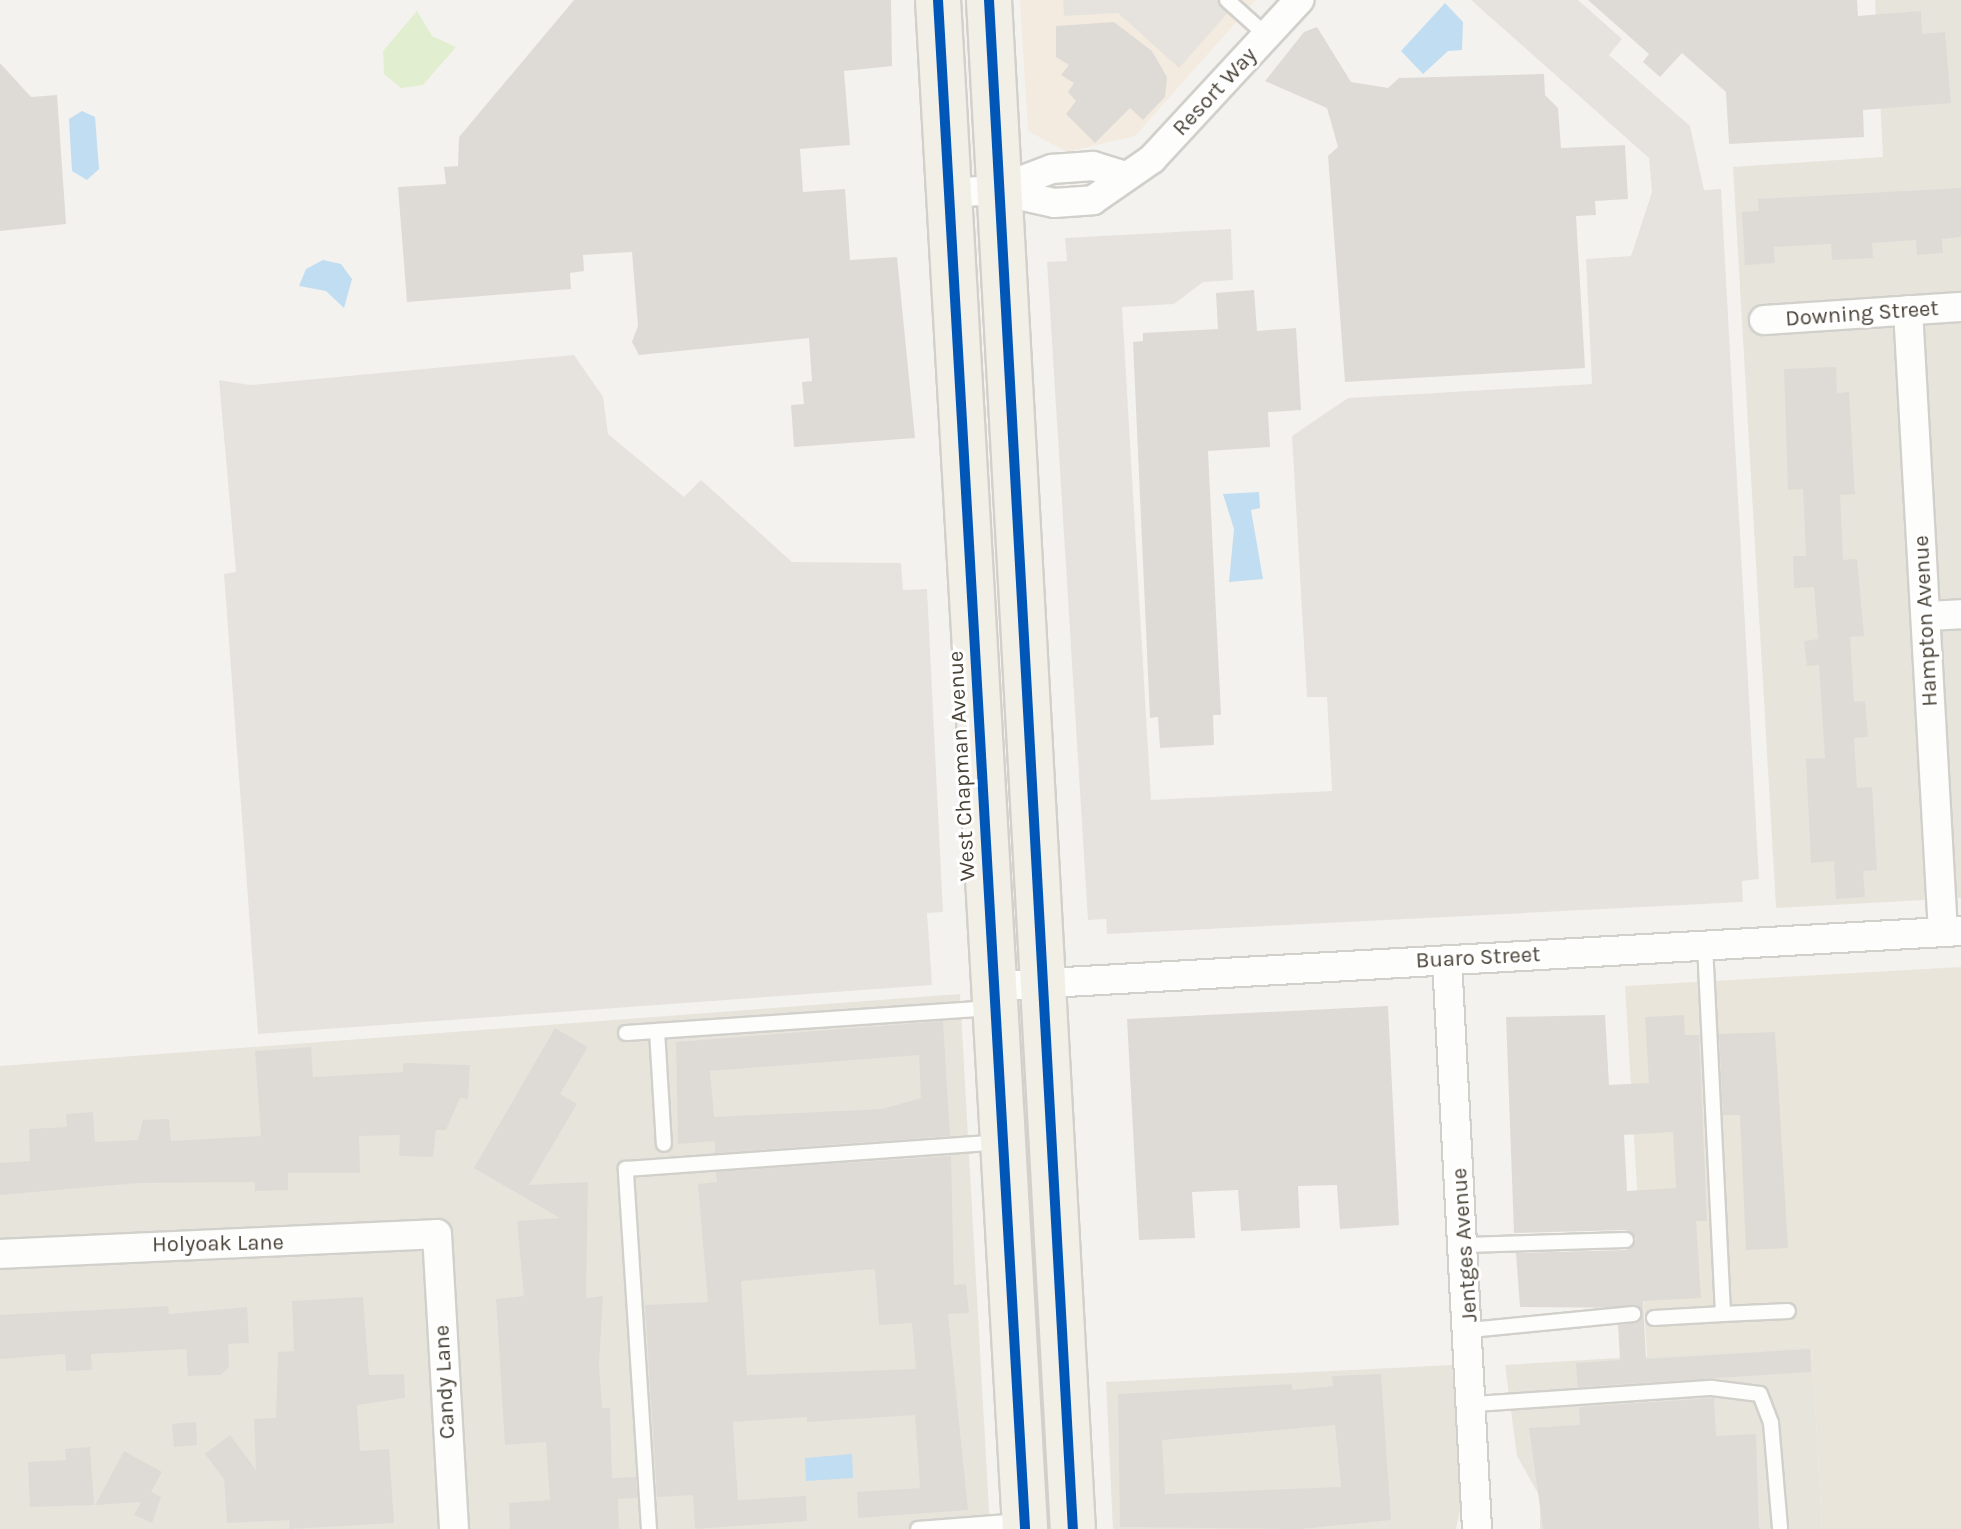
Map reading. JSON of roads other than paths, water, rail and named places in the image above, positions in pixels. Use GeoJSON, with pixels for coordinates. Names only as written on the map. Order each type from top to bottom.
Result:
{"type":"FeatureCollection","features":[{"type":"Feature","properties":{"kind":"main road","name":"West Chapman Avenue"},"geometry":{"type":"LineString","coordinates":[[938,0],[1025,1525]]}},
{"type":"Feature","properties":{"kind":"main road"},"geometry":{"type":"LineString","coordinates":[[989,0],[996,190],[1073,1529]]}},
{"type":"Feature","properties":{"kind":"street","name":"Resort Way"},"geometry":{"type":"LineString","coordinates":[[949,193],[996,190],[1052,169],[1093,166],[1125,176],[1152,159],[1299,0]]}},
{"type":"Feature","properties":{"kind":"street","name":"Downing Street"},"geometry":{"type":"LineString","coordinates":[[1764,320],[1961,307]]}},
{"type":"Feature","properties":{"kind":"street","name":"Hampton Avenue"},"geometry":{"type":"LineString","coordinates":[[1908,310],[1927,616],[1952,931]]}},
{"type":"Feature","properties":{"kind":"street"},"geometry":{"type":"LineString","coordinates":[[1927,616],[1961,614]]}},
{"type":"Feature","properties":{"kind":"street","name":"Buaro Street"},"geometry":{"type":"LineString","coordinates":[[996,997],[1042,983],[1952,931]]}},
{"type":"Feature","properties":{"kind":"street","name":"Jentges Avenue"},"geometry":{"type":"LineString","coordinates":[[1447,960],[1475,1404],[1477,1529]]}},
{"type":"Feature","properties":{"kind":"street","name":"Holyoak Lane"},"geometry":{"type":"LineString","coordinates":[[0,1254],[437,1234]]}},
{"type":"Feature","properties":{"kind":"street","name":"Candy Lane"},"geometry":{"type":"LineString","coordinates":[[437,1234],[454,1529]]}},
{"type":"Feature","properties":{"kind":"lane"},"geometry":{"type":"LineString","coordinates":[[1227,0],[1267,36]]}},
{"type":"Feature","properties":{"kind":"lane"},"geometry":{"type":"LineString","coordinates":[[1705,945],[1723,1314]]}},
{"type":"Feature","properties":{"kind":"lane"},"geometry":{"type":"LineString","coordinates":[[626,1033],[996,997]]}},
{"type":"Feature","properties":{"kind":"lane"},"geometry":{"type":"LineString","coordinates":[[657,1031],[664,1144]]}},
{"type":"Feature","properties":{"kind":"lane"},"geometry":{"type":"LineString","coordinates":[[649,1529],[626,1169],[1003,1142]]}},
{"type":"Feature","properties":{"kind":"lane"},"geometry":{"type":"LineString","coordinates":[[1465,1245],[1626,1240]]}},
{"type":"Feature","properties":{"kind":"lane"},"geometry":{"type":"LineString","coordinates":[[1654,1318],[1788,1311]]}},
{"type":"Feature","properties":{"kind":"lane"},"geometry":{"type":"LineString","coordinates":[[1470,1330],[1633,1314]]}},
{"type":"Feature","properties":{"kind":"lane"},"geometry":{"type":"LineString","coordinates":[[1475,1404],[1712,1388],[1760,1394],[1771,1423],[1780,1529]]}},
{"type":"Feature","properties":{"kind":"lane"},"geometry":{"type":"LineString","coordinates":[[918,1529],[1025,1525]]}},
{"type":"Feature","properties":{"kind":"water"},"geometry":{"type":"Polygon","coordinates":[[[1445,3],[1463,22],[1462,50],[1448,51],[1423,74],[1401,51],[1445,3]]]}},
{"type":"Feature","properties":{"kind":"water"},"geometry":{"type":"Polygon","coordinates":[[[82,111],[95,117],[99,169],[87,180],[72,171],[69,119],[82,111]]]}},
{"type":"Feature","properties":{"kind":"water"},"geometry":{"type":"Polygon","coordinates":[[[323,260],[341,264],[352,279],[344,308],[326,291],[299,286],[306,269],[323,260]]]}},
{"type":"Feature","properties":{"kind":"water"},"geometry":{"type":"Polygon","coordinates":[[[1259,492],[1260,508],[1251,510],[1263,579],[1229,582],[1234,529],[1223,494],[1259,492]]]}},
{"type":"Feature","properties":{"kind":"water"},"geometry":{"type":"Polygon","coordinates":[[[852,1454],[853,1478],[806,1481],[805,1458],[852,1454]]]}}]}
